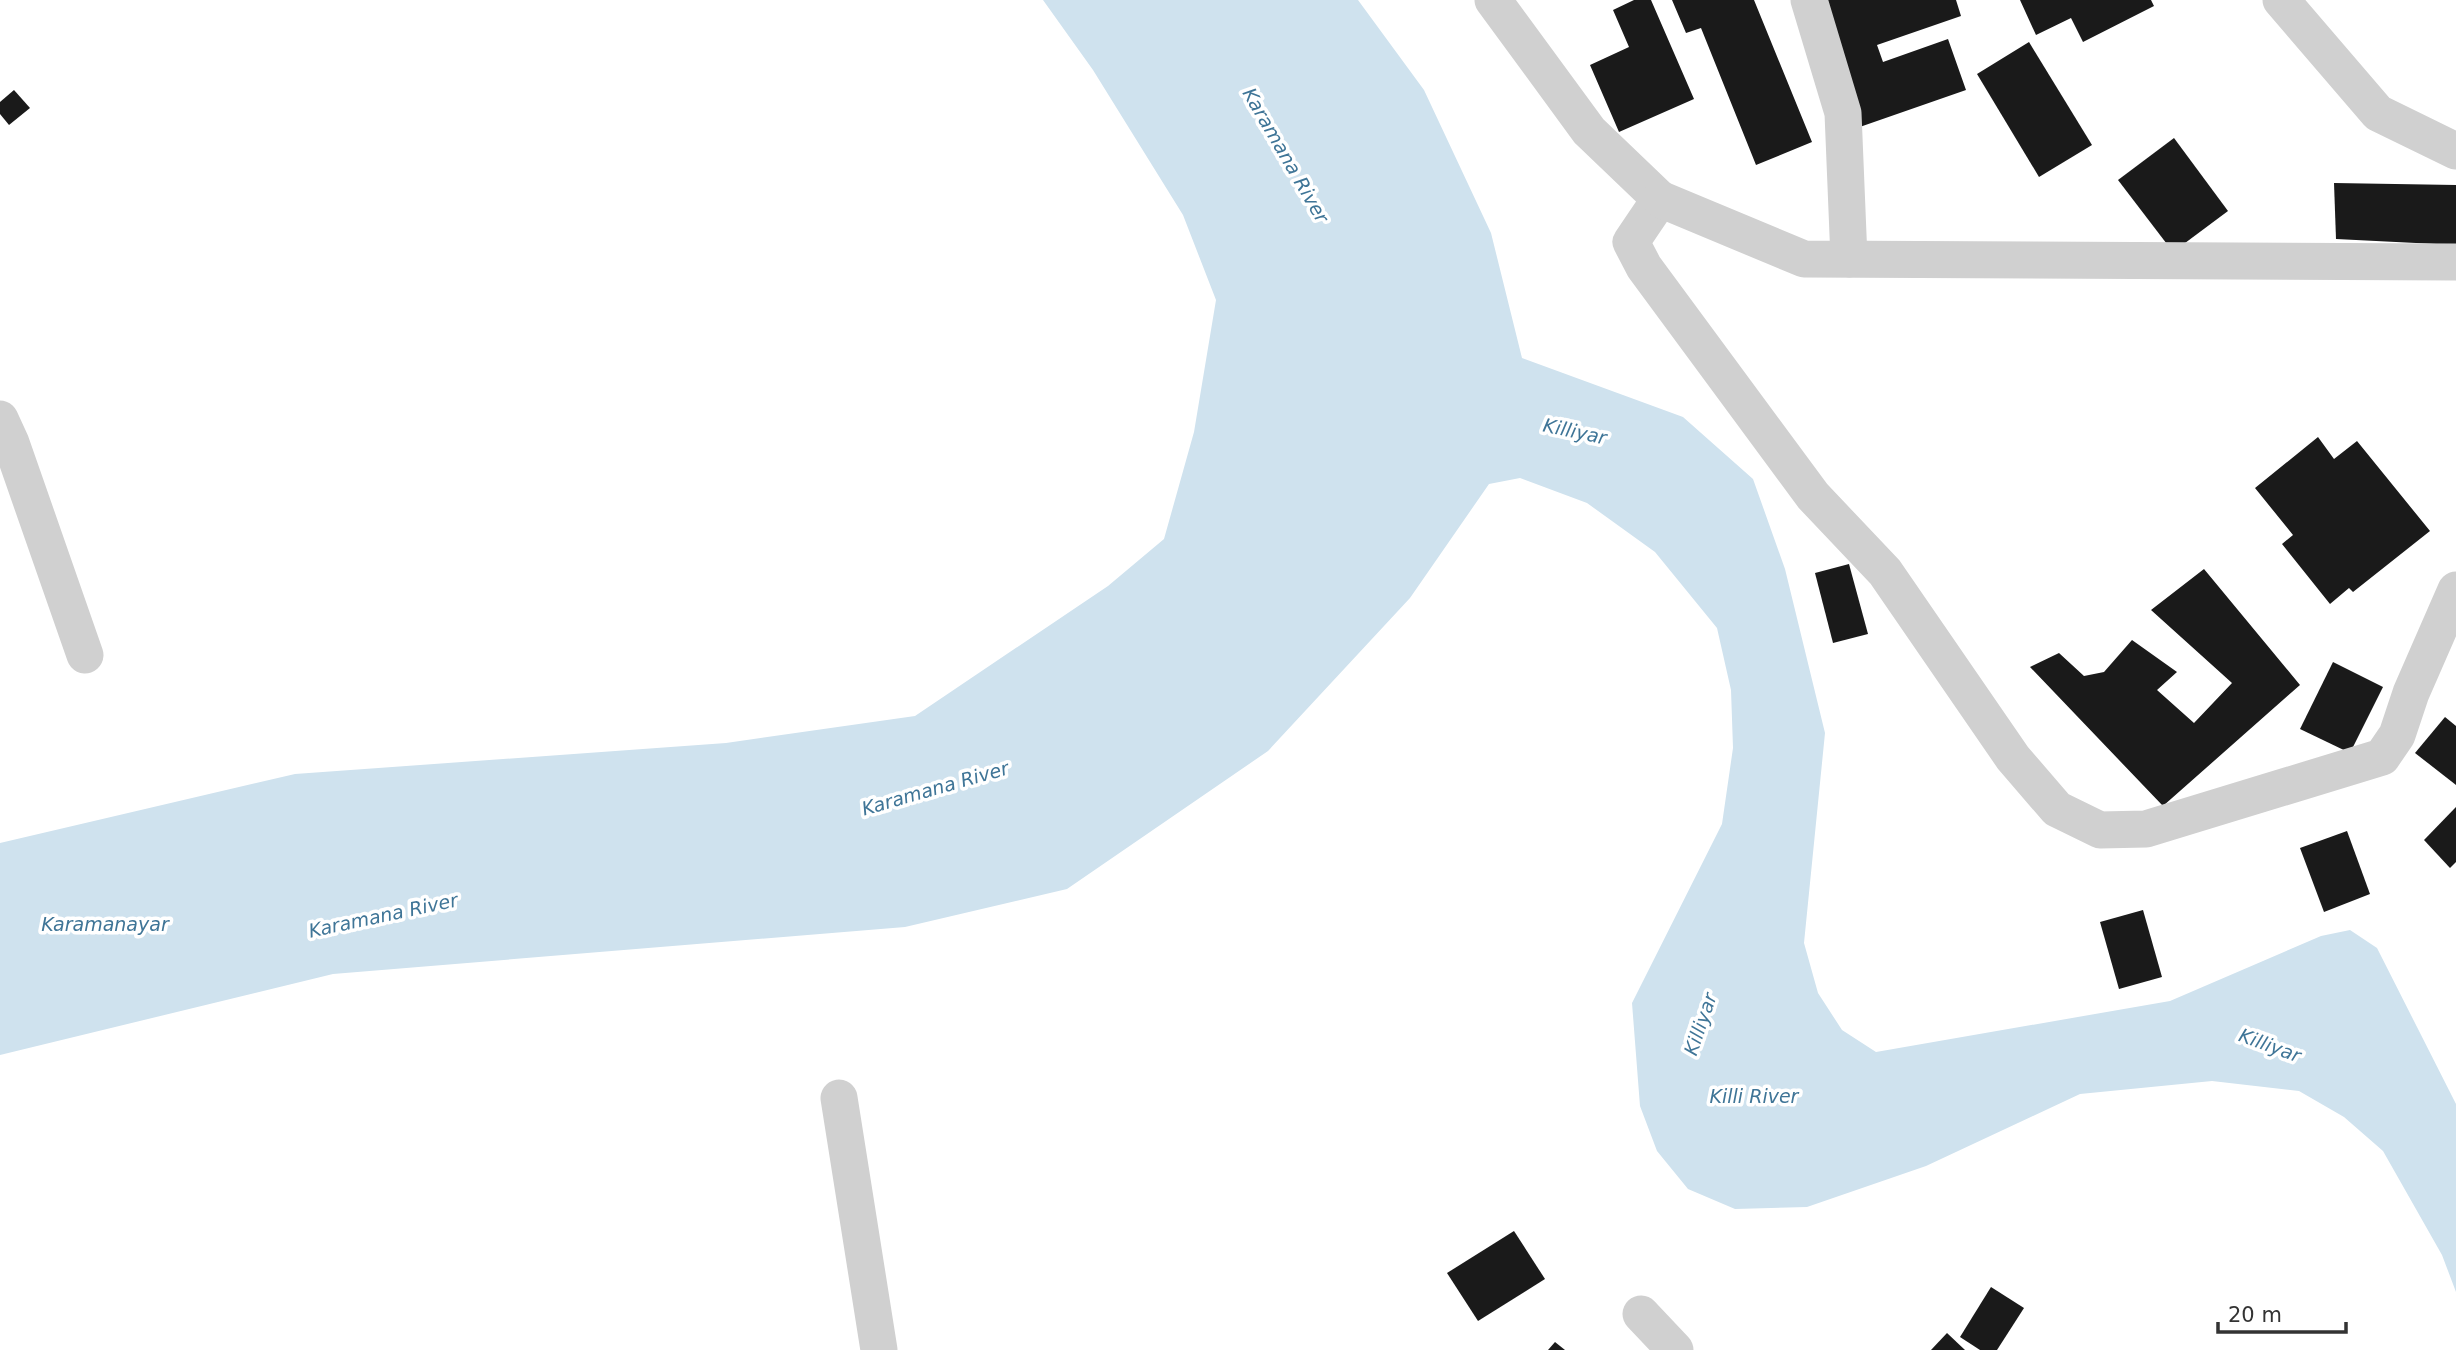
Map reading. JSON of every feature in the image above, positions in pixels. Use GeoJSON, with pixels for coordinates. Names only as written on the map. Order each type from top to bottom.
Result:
{"type":"FeatureCollection","features":[{"type":"Feature","properties":{"kind":"street"},"geometry":{"type":"LineString","coordinates":[[1493,0],[1589,131],[1660,199],[1804,259],[2456,262]]}},
{"type":"Feature","properties":{"kind":"street"},"geometry":{"type":"LineString","coordinates":[[1808,0],[1843,113],[1849,260]]}},
{"type":"Feature","properties":{"kind":"street"},"geometry":{"type":"LineString","coordinates":[[2281,0],[2378,113],[2456,151]]}},
{"type":"Feature","properties":{"kind":"street"},"geometry":{"type":"LineString","coordinates":[[1660,199],[1631,242],[1644,267],[1813,496],[1885,572],[2013,758],[2057,809],[2100,830],[2146,829],[2382,757],[2398,735],[2411,693],[2456,590]]}},
{"type":"Feature","properties":{"kind":"street"},"geometry":{"type":"LineString","coordinates":[[0,419],[11,443],[85,655]]}},
{"type":"Feature","properties":{"kind":"street"},"geometry":{"type":"LineString","coordinates":[[839,1098],[879,1350]]}},
{"type":"Feature","properties":{"kind":"street"},"geometry":{"type":"LineString","coordinates":[[1641,1314],[1675,1350]]}},
{"type":"Feature","properties":{"kind":"water"},"geometry":{"type":"Polygon","coordinates":[[[1043,0],[1358,0],[1424,90],[1491,233],[1522,358],[1683,417],[1753,479],[1785,569],[1825,733],[1804,943],[1818,993],[1842,1030],[1876,1052],[2170,1001],[2321,936],[2350,930],[2377,948],[2456,1104],[2456,1292],[2442,1255],[2383,1151],[2344,1117],[2299,1091],[2212,1081],[2080,1094],[1926,1166],[1807,1207],[1735,1209],[1688,1189],[1657,1151],[1640,1106],[1632,1003],[1722,824],[1733,748],[1731,690],[1717,628],[1655,552],[1587,503],[1520,478],[1489,484],[1410,598],[1268,751],[1067,889],[905,927],[333,974],[0,1055],[0,843],[295,774],[726,743],[915,716],[1108,586],[1164,539],[1194,432],[1216,300],[1183,215],[1093,70],[1043,0]]]}},
{"type":"Feature","properties":{"kind":"building"},"geometry":{"type":"Polygon","coordinates":[[[1634,0],[1651,0],[1694,99],[1619,132],[1590,65],[1629,47],[1613,10],[1634,0]]]}},
{"type":"Feature","properties":{"kind":"building"},"geometry":{"type":"Polygon","coordinates":[[[1672,0],[1754,0],[1812,142],[1756,165],[1701,28],[1686,33],[1672,0]]]}},
{"type":"Feature","properties":{"kind":"building"},"geometry":{"type":"Polygon","coordinates":[[[1811,0],[1956,0],[1961,16],[1877,45],[1883,62],[1948,39],[1966,90],[1854,129],[1811,0]]]}},
{"type":"Feature","properties":{"kind":"building"},"geometry":{"type":"Polygon","coordinates":[[[2020,0],[2151,0],[2154,6],[2083,42],[2071,18],[2036,35],[2020,0]]]}},
{"type":"Feature","properties":{"kind":"building"},"geometry":{"type":"Polygon","coordinates":[[[2029,42],[2092,145],[2039,177],[1977,74],[2029,42]]]}},
{"type":"Feature","properties":{"kind":"building"},"geometry":{"type":"Polygon","coordinates":[[[14,90],[30,108],[9,125],[0,114],[0,102],[14,90]]]}},
{"type":"Feature","properties":{"kind":"building"},"geometry":{"type":"Polygon","coordinates":[[[2174,138],[2228,211],[2173,252],[2118,180],[2174,138]]]}},
{"type":"Feature","properties":{"kind":"building"},"geometry":{"type":"Polygon","coordinates":[[[2334,183],[2456,185],[2456,245],[2336,239],[2334,183]]]}},
{"type":"Feature","properties":{"kind":"building"},"geometry":{"type":"Polygon","coordinates":[[[2318,437],[2334,459],[2357,441],[2430,531],[2353,592],[2349,588],[2330,604],[2282,544],[2293,535],[2255,488],[2318,437]]]}},
{"type":"Feature","properties":{"kind":"building"},"geometry":{"type":"Polygon","coordinates":[[[1849,564],[1868,634],[1833,643],[1815,573],[1849,564]]]}},
{"type":"Feature","properties":{"kind":"building"},"geometry":{"type":"Polygon","coordinates":[[[2204,569],[2300,685],[2163,806],[2030,667],[2059,653],[2084,676],[2104,672],[2132,640],[2177,672],[2157,690],[2194,723],[2232,683],[2151,610],[2204,569]]]}},
{"type":"Feature","properties":{"kind":"building"},"geometry":{"type":"Polygon","coordinates":[[[2333,662],[2383,687],[2350,753],[2300,729],[2333,662]]]}},
{"type":"Feature","properties":{"kind":"building"},"geometry":{"type":"Polygon","coordinates":[[[2445,717],[2456,726],[2456,785],[2415,753],[2445,717]]]}},
{"type":"Feature","properties":{"kind":"building"},"geometry":{"type":"Polygon","coordinates":[[[2456,807],[2456,862],[2450,868],[2424,840],[2456,807]]]}},
{"type":"Feature","properties":{"kind":"building"},"geometry":{"type":"Polygon","coordinates":[[[2347,831],[2370,894],[2324,912],[2300,848],[2347,831]]]}},
{"type":"Feature","properties":{"kind":"building"},"geometry":{"type":"Polygon","coordinates":[[[2143,910],[2162,977],[2119,989],[2100,922],[2143,910]]]}},
{"type":"Feature","properties":{"kind":"building"},"geometry":{"type":"Polygon","coordinates":[[[1514,1231],[1545,1279],[1478,1321],[1447,1273],[1514,1231]]]}},
{"type":"Feature","properties":{"kind":"building"},"geometry":{"type":"Polygon","coordinates":[[[1991,1287],[2024,1308],[1997,1350],[1980,1350],[1960,1337],[1991,1287]]]}},
{"type":"Feature","properties":{"kind":"building"},"geometry":{"type":"Polygon","coordinates":[[[1947,1333],[1965,1350],[1931,1350],[1947,1333]]]}},
{"type":"Feature","properties":{"kind":"building"},"geometry":{"type":"Polygon","coordinates":[[[1555,1342],[1565,1350],[1548,1350],[1555,1342]]]}},
{"type":"Feature","properties":{"kind":"water label","name":"Karamana River"},"geometry":{"type":"Point","coordinates":[1286,155]}},
{"type":"Feature","properties":{"kind":"water label","name":"Killiyar"},"geometry":{"type":"Point","coordinates":[1575,431]}},
{"type":"Feature","properties":{"kind":"water label","name":"Karamana River"},"geometry":{"type":"Point","coordinates":[935,788]}},
{"type":"Feature","properties":{"kind":"water label","name":"Karamana River"},"geometry":{"type":"Point","coordinates":[383,915]}},
{"type":"Feature","properties":{"kind":"water label","name":"Karamanayar"},"geometry":{"type":"Point","coordinates":[105,924]}},
{"type":"Feature","properties":{"kind":"water label","name":"Killiyar"},"geometry":{"type":"Point","coordinates":[1700,1024]}},
{"type":"Feature","properties":{"kind":"water label","name":"Killiyar"},"geometry":{"type":"Point","coordinates":[2270,1045]}},
{"type":"Feature","properties":{"kind":"water label","name":"Killi River"},"geometry":{"type":"Point","coordinates":[1754,1096]}}]}
